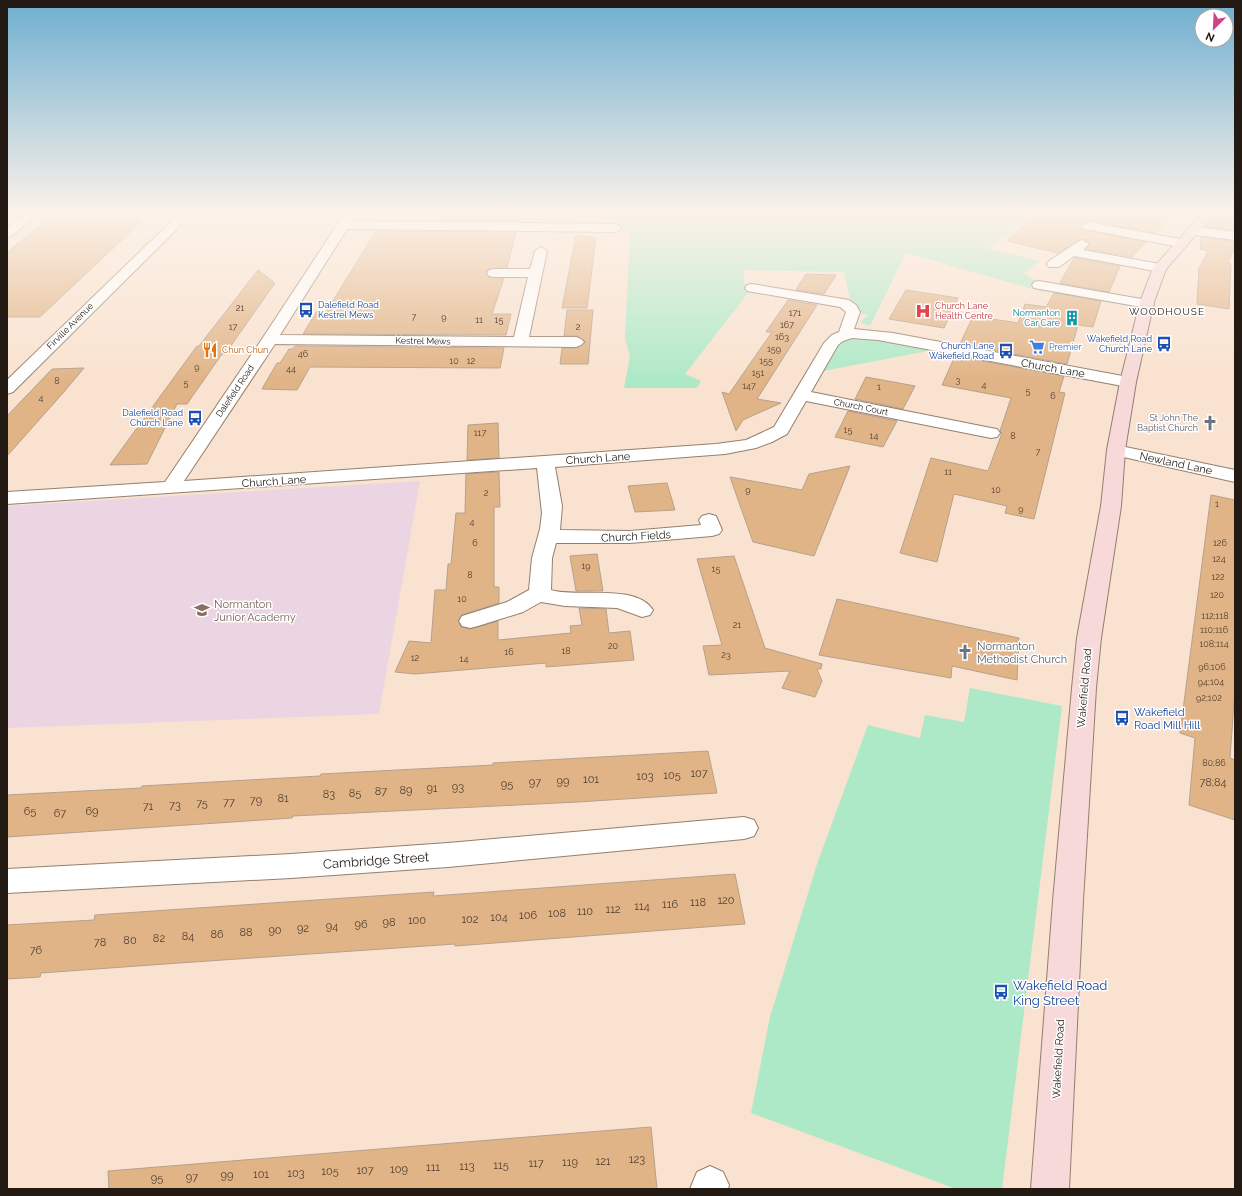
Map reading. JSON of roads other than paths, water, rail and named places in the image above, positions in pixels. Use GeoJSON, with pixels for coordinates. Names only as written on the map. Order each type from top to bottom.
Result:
{"type":"FeatureCollection","features":[{"type":"Feature","properties":{"kind":"street","name":"Firville Avenue"},"geometry":{"type":"LineString","coordinates":[[7,389],[130,269]]}},
{"type":"Feature","properties":{"kind":"street","name":"Dalefield Road"},"geometry":{"type":"LineString","coordinates":[[170,488],[270,339],[314,269]]}},
{"type":"Feature","properties":{"kind":"street"},"geometry":{"type":"LineString","coordinates":[[520,342],[537,269]]}},
{"type":"Feature","properties":{"kind":"street","name":"Wakefield Road"},"geometry":{"type":"LineString","coordinates":[[1050,1189],[1068,901],[1089,638],[1110,506],[1116,450],[1128,382],[1147,304],[1160,269]]}},
{"type":"Feature","properties":{"kind":"street"},"geometry":{"type":"LineString","coordinates":[[494,273],[536,273]]}},
{"type":"Feature","properties":{"kind":"street"},"geometry":{"type":"LineString","coordinates":[[1039,285],[1147,304]]}},
{"type":"Feature","properties":{"kind":"street"},"geometry":{"type":"LineString","coordinates":[[752,288],[844,303],[851,308],[853,312],[845,335]]}},
{"type":"Feature","properties":{"kind":"street","name":"Church Lane"},"geometry":{"type":"LineString","coordinates":[[7,498],[170,488],[716,449],[754,444],[769,438],[781,430],[788,420],[800,395],[835,338],[845,335],[858,334],[893,338],[1128,382]]}},
{"type":"Feature","properties":{"kind":"street","name":"Kestrel Mews"},"geometry":{"type":"LineString","coordinates":[[270,339],[576,342]]}},
{"type":"Feature","properties":{"kind":"street","name":"Church Court"},"geometry":{"type":"LineString","coordinates":[[800,395],[918,424],[991,433]]}},
{"type":"Feature","properties":{"kind":"street","name":"Newland Lane"},"geometry":{"type":"LineString","coordinates":[[1116,450],[1235,476]]}},
{"type":"Feature","properties":{"kind":"street"},"geometry":{"type":"LineString","coordinates":[[470,621],[515,606],[539,594],[542,582],[541,568],[543,552],[549,536],[552,518],[545,461]]}},
{"type":"Feature","properties":{"kind":"street","name":"Church Fields"},"geometry":{"type":"LineString","coordinates":[[549,536],[600,538],[674,534],[712,530],[709,520]]}},
{"type":"Feature","properties":{"kind":"street"},"geometry":{"type":"LineString","coordinates":[[539,594],[547,598],[620,600],[642,610]]}},
{"type":"Feature","properties":{"kind":"street","name":"Cambridge Street"},"geometry":{"type":"LineString","coordinates":[[7,882],[291,866],[448,855],[744,828]]}},
{"type":"Feature","properties":{"kind":"place","name":"Dalefield Road Kestrel Mews"},"geometry":{"type":"Point","coordinates":[306,310]}},
{"type":"Feature","properties":{"kind":"place","name":"Church Lane Health Centre"},"geometry":{"type":"Point","coordinates":[923,311]}},
{"type":"Feature","properties":{"kind":"place","name":"Normanton Car Care"},"geometry":{"type":"Point","coordinates":[1072,318]}},
{"type":"Feature","properties":{"kind":"place","name":"Wakefield Road Church Lane"},"geometry":{"type":"Point","coordinates":[1164,344]}},
{"type":"Feature","properties":{"kind":"place","name":"Premier"},"geometry":{"type":"Point","coordinates":[1037,347]}},
{"type":"Feature","properties":{"kind":"place","name":"Chun Chun"},"geometry":{"type":"Point","coordinates":[210,350]}},
{"type":"Feature","properties":{"kind":"place","name":"Church Lane Wakefield Road"},"geometry":{"type":"Point","coordinates":[1006,351]}},
{"type":"Feature","properties":{"kind":"place","name":"Dalefield Road Church Lane"},"geometry":{"type":"Point","coordinates":[195,418]}},
{"type":"Feature","properties":{"kind":"place","name":"St John The Baptist Church"},"geometry":{"type":"Point","coordinates":[1210,423]}},
{"type":"Feature","properties":{"kind":"place","name":"Normanton Junior Academy"},"geometry":{"type":"Point","coordinates":[202,610]}},
{"type":"Feature","properties":{"kind":"place","name":"Normanton Methodist Church"},"geometry":{"type":"Point","coordinates":[965,652]}},
{"type":"Feature","properties":{"kind":"place","name":"Wakefield Road Mill Hill"},"geometry":{"type":"Point","coordinates":[1122,718]}},
{"type":"Feature","properties":{"kind":"place","name":"Wakefield Road King Street"},"geometry":{"type":"Point","coordinates":[1001,992]}},
{"type":"Feature","properties":{"kind":"district","name":"WOODHOUSE"},"geometry":{"type":"Point","coordinates":[1167,311]}}]}
